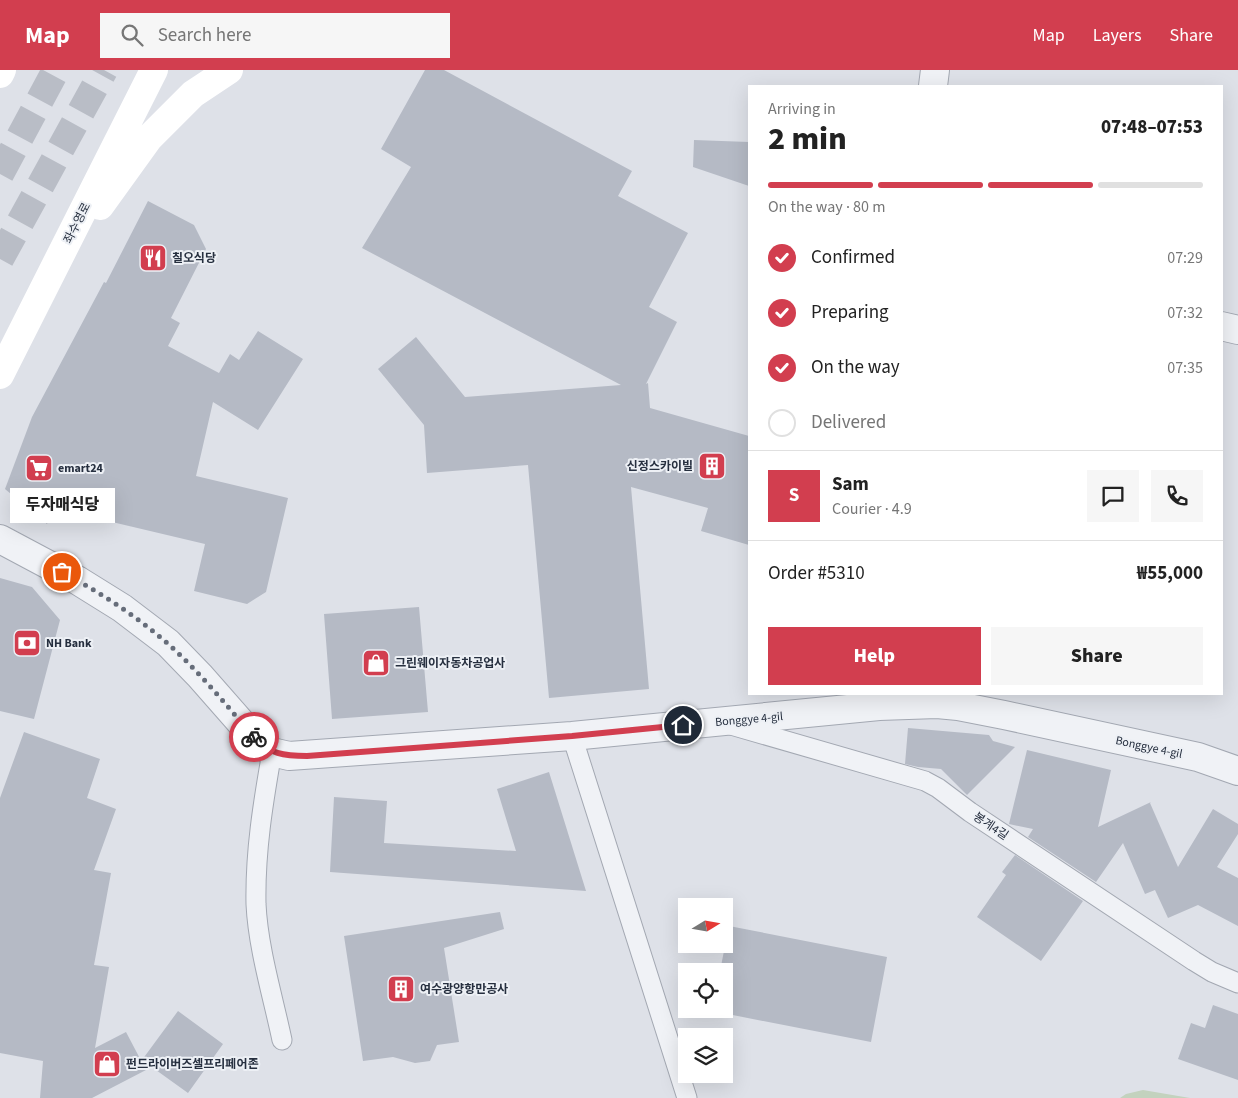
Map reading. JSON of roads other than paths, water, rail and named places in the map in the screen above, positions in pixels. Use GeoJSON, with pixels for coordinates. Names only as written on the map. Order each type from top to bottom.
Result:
{"type":"FeatureCollection","features":[{"type":"Feature","properties":{"kind":"street"},"geometry":{"type":"LineString","coordinates":[[0,74],[2,70]]}},
{"type":"Feature","properties":{"kind":"street","name":"좌수영로"},"geometry":{"type":"LineString","coordinates":[[0,375],[154,70]]}},
{"type":"Feature","properties":{"kind":"street"},"geometry":{"type":"LineString","coordinates":[[50,276],[149,138],[193,94],[228,70]]}},
{"type":"Feature","properties":{"kind":"street"},"geometry":{"type":"LineString","coordinates":[[933,85],[935,70]]}},
{"type":"Feature","properties":{"kind":"street"},"geometry":{"type":"LineString","coordinates":[[1223,326],[1238,330]]}},
{"type":"Feature","properties":{"kind":"street"},"geometry":{"type":"LineString","coordinates":[[0,539],[122,608],[168,643],[258,742],[272,752]]}},
{"type":"Feature","properties":{"kind":"street","name":"Bonggye 4-gil"},"geometry":{"type":"LineString","coordinates":[[272,752],[289,756],[307,756],[572,736],[916,704],[944,705],[1004,715],[1198,757],[1238,770]]}},
{"type":"Feature","properties":{"kind":"lane","name":"봉계4길"},"geometry":{"type":"LineString","coordinates":[[720,722],[925,781],[1194,961],[1238,983]]}},
{"type":"Feature","properties":{"kind":"lane"},"geometry":{"type":"LineString","coordinates":[[572,736],[687,1098]]}},
{"type":"Feature","properties":{"kind":"lane"},"geometry":{"type":"LineString","coordinates":[[272,752],[257,846],[256,906],[264,958],[282,1040]]}},
{"type":"Feature","properties":{"kind":"tunnel"},"geometry":{"type":"LineString","coordinates":[[0,174],[56,70]]}},
{"type":"Feature","properties":{"kind":"tunnel"},"geometry":{"type":"LineString","coordinates":[[0,259],[104,70]]}},
{"type":"Feature","properties":{"kind":"place","name":"칠오식당"},"geometry":{"type":"Point","coordinates":[153,258]}},
{"type":"Feature","properties":{"kind":"place","name":"신정스카이빌"},"geometry":{"type":"Point","coordinates":[712,466]}},
{"type":"Feature","properties":{"kind":"place","name":"emart24"},"geometry":{"type":"Point","coordinates":[39,468]}},
{"type":"Feature","properties":{"kind":"place","name":"두자매식당"},"geometry":{"type":"Point","coordinates":[62,572]}},
{"type":"Feature","properties":{"kind":"place","name":"NH Bank"},"geometry":{"type":"Point","coordinates":[27,643]}},
{"type":"Feature","properties":{"kind":"place","name":"그린웨이자동차공업사"},"geometry":{"type":"Point","coordinates":[376,663]}},
{"type":"Feature","properties":{"kind":"place","name":"여수광양항만공사"},"geometry":{"type":"Point","coordinates":[401,989]}},
{"type":"Feature","properties":{"kind":"place","name":"펀드라이버즈셀프리페어존"},"geometry":{"type":"Point","coordinates":[107,1064]}}]}
